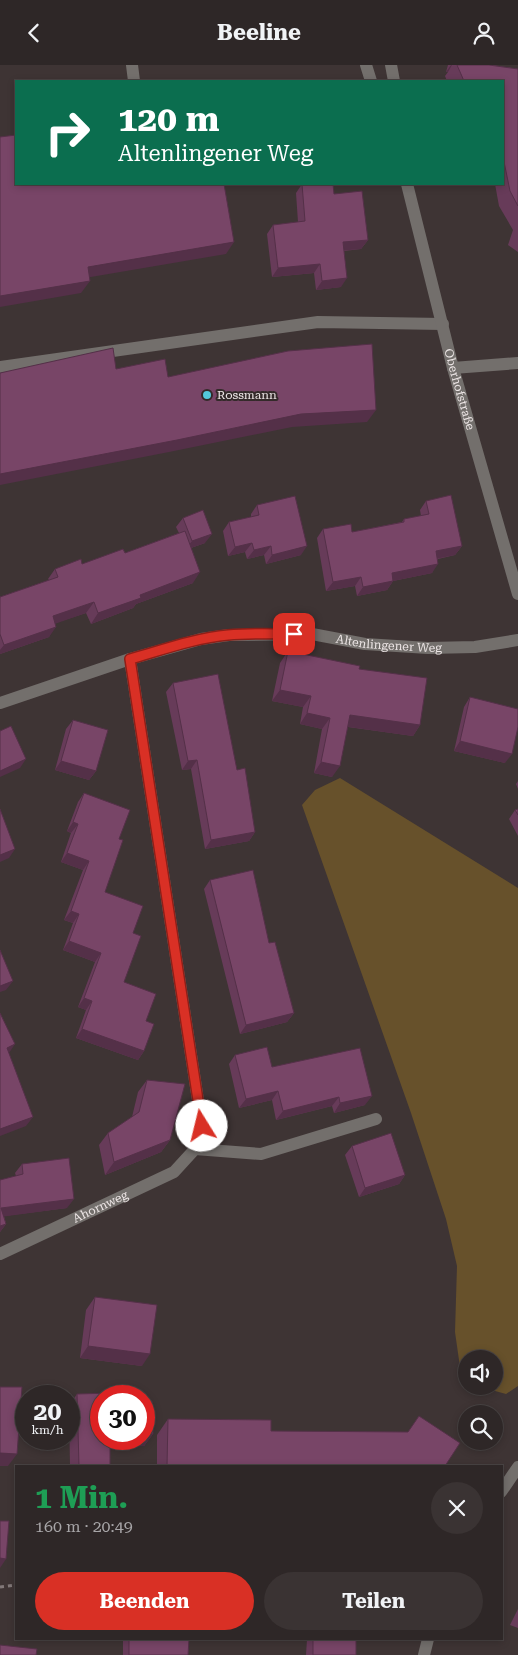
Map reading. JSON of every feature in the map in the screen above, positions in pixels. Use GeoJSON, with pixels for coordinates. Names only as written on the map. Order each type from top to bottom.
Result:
{"type":"FeatureCollection","features":[{"type":"Feature","properties":{"kind":"street"},"geometry":{"type":"LineString","coordinates":[[132,65],[134,80]]}},
{"type":"Feature","properties":{"kind":"street"},"geometry":{"type":"LineString","coordinates":[[366,65],[371,80]]}},
{"type":"Feature","properties":{"kind":"street"},"geometry":{"type":"LineString","coordinates":[[391,65],[394,80]]}},
{"type":"Feature","properties":{"kind":"street","name":"Oberhofstraße"},"geometry":{"type":"LineString","coordinates":[[407,185],[453,368],[518,593]]}},
{"type":"Feature","properties":{"kind":"street"},"geometry":{"type":"LineString","coordinates":[[0,367],[318,322],[443,324]]}},
{"type":"Feature","properties":{"kind":"street"},"geometry":{"type":"LineString","coordinates":[[453,368],[518,363]]}},
{"type":"Feature","properties":{"kind":"street","name":"Altenlingener Weg"},"geometry":{"type":"LineString","coordinates":[[0,703],[130,659],[201,639],[228,635],[312,634],[366,644],[428,648],[475,647],[518,640]]}},
{"type":"Feature","properties":{"kind":"street","name":"Ahornweg"},"geometry":{"type":"LineString","coordinates":[[0,1254],[174,1172],[195,1149],[202,1126],[130,659]]}},
{"type":"Feature","properties":{"kind":"street"},"geometry":{"type":"LineString","coordinates":[[195,1149],[261,1154],[376,1119]]}},
{"type":"Feature","properties":{"kind":"street"},"geometry":{"type":"LineString","coordinates":[[503,1489],[518,1467]]}},
{"type":"Feature","properties":{"kind":"street"},"geometry":{"type":"LineString","coordinates":[[424,1655],[428,1640]]}},
{"type":"Feature","properties":{"kind":"path"},"geometry":{"type":"LineString","coordinates":[[0,1587],[15,1585]]}},
{"type":"Feature","properties":{"kind":"shaded area"},"geometry":{"type":"Polygon","coordinates":[[[340,778],[518,888],[518,1386],[506,1394],[503,1393],[503,1350],[458,1350],[458,1353],[455,1332],[457,1266],[446,1219],[411,1113],[302,805],[315,790],[340,778]]]}},
{"type":"Feature","properties":{"kind":"building"},"geometry":{"type":"Polygon","coordinates":[[[457,65],[489,65],[518,69],[518,206],[510,191],[504,162],[504,80],[464,80],[457,65]]]}},
{"type":"Feature","properties":{"kind":"building"},"geometry":{"type":"Polygon","coordinates":[[[15,135],[15,185],[224,185],[234,242],[88,267],[90,281],[0,296],[0,137],[15,135]]]}},
{"type":"Feature","properties":{"kind":"building"},"geometry":{"type":"Polygon","coordinates":[[[302,185],[333,185],[334,194],[362,191],[368,240],[343,242],[347,278],[322,281],[320,264],[278,268],[273,225],[305,221],[302,185]]]}},
{"type":"Feature","properties":{"kind":"building"},"geometry":{"type":"Polygon","coordinates":[[[372,344],[376,410],[301,414],[0,474],[0,373],[113,348],[116,369],[165,359],[168,377],[288,351],[372,344]]]}},
{"type":"Feature","properties":{"kind":"building"},"geometry":{"type":"Polygon","coordinates":[[[451,495],[462,546],[436,551],[438,564],[392,573],[393,581],[363,587],[361,577],[333,582],[323,529],[351,524],[352,532],[404,522],[404,519],[429,514],[426,501],[451,495]]]}},
{"type":"Feature","properties":{"kind":"building"},"geometry":{"type":"Polygon","coordinates":[[[295,496],[307,546],[272,555],[271,546],[254,550],[252,543],[235,547],[229,522],[259,515],[257,505],[295,496]]]}},
{"type":"Feature","properties":{"kind":"building"},"geometry":{"type":"Polygon","coordinates":[[[203,510],[212,534],[192,541],[183,518],[203,510]]]}},
{"type":"Feature","properties":{"kind":"building"},"geometry":{"type":"Polygon","coordinates":[[[185,531],[200,572],[140,595],[141,598],[98,613],[94,602],[53,616],[56,627],[4,645],[0,634],[0,597],[58,577],[55,569],[81,559],[82,564],[123,549],[125,553],[185,531]]]}},
{"type":"Feature","properties":{"kind":"building"},"geometry":{"type":"Polygon","coordinates":[[[288,651],[360,666],[359,669],[427,678],[420,725],[350,715],[340,766],[321,762],[330,718],[307,713],[311,696],[280,690],[288,651]]]}},
{"type":"Feature","properties":{"kind":"building"},"geometry":{"type":"Polygon","coordinates":[[[218,674],[237,770],[245,768],[255,832],[211,840],[197,760],[188,761],[173,683],[218,674]]]}},
{"type":"Feature","properties":{"kind":"building"},"geometry":{"type":"Polygon","coordinates":[[[470,697],[518,709],[518,727],[512,754],[460,741],[470,697]]]}},
{"type":"Feature","properties":{"kind":"building"},"geometry":{"type":"Polygon","coordinates":[[[73,720],[108,730],[96,771],[61,761],[73,720]]]}},
{"type":"Feature","properties":{"kind":"building"},"geometry":{"type":"Polygon","coordinates":[[[11,726],[26,759],[0,771],[0,731],[11,726]]]}},
{"type":"Feature","properties":{"kind":"building"},"geometry":{"type":"Polygon","coordinates":[[[84,793],[130,810],[119,839],[123,840],[105,892],[143,906],[133,933],[141,936],[124,982],[156,994],[146,1021],[154,1024],[144,1051],[82,1029],[92,1001],[84,998],[101,953],[69,941],[79,914],[71,911],[89,861],[67,853],[78,824],[73,822],[84,793]]]}},
{"type":"Feature","properties":{"kind":"building"},"geometry":{"type":"Polygon","coordinates":[[[0,809],[15,849],[0,855],[0,809]]]}},
{"type":"Feature","properties":{"kind":"building"},"geometry":{"type":"Polygon","coordinates":[[[253,870],[269,943],[275,942],[294,1013],[246,1025],[210,880],[253,870]]]}},
{"type":"Feature","properties":{"kind":"building"},"geometry":{"type":"Polygon","coordinates":[[[0,950],[13,981],[0,986],[0,950]]]}},
{"type":"Feature","properties":{"kind":"building"},"geometry":{"type":"Polygon","coordinates":[[[0,1013],[15,1044],[7,1048],[33,1117],[0,1129],[0,1013]]]}},
{"type":"Feature","properties":{"kind":"building"},"geometry":{"type":"Polygon","coordinates":[[[267,1047],[272,1067],[360,1048],[372,1096],[340,1103],[339,1097],[283,1111],[278,1091],[246,1099],[235,1055],[267,1047]]]}},
{"type":"Feature","properties":{"kind":"building"},"geometry":{"type":"Polygon","coordinates":[[[147,1080],[185,1084],[170,1140],[114,1162],[108,1133],[139,1112],[147,1080]]]}},
{"type":"Feature","properties":{"kind":"building"},"geometry":{"type":"Polygon","coordinates":[[[391,1133],[405,1175],[365,1188],[352,1146],[391,1133]]]}},
{"type":"Feature","properties":{"kind":"building"},"geometry":{"type":"Polygon","coordinates":[[[69,1158],[74,1199],[1,1208],[6,1224],[0,1226],[0,1180],[23,1174],[22,1164],[69,1158]]]}},
{"type":"Feature","properties":{"kind":"building"},"geometry":{"type":"Polygon","coordinates":[[[95,1297],[157,1305],[150,1354],[88,1346],[95,1297]]]}},
{"type":"Feature","properties":{"kind":"building"},"geometry":{"type":"Polygon","coordinates":[[[0,1387],[15,1387],[15,1450],[17,1450],[17,1454],[0,1453],[0,1387]]]}},
{"type":"Feature","properties":{"kind":"building"},"geometry":{"type":"Polygon","coordinates":[[[80,1394],[90,1394],[90,1450],[110,1450],[110,1465],[79,1465],[80,1394]]]}},
{"type":"Feature","properties":{"kind":"building"},"geometry":{"type":"Polygon","coordinates":[[[419,1416],[458,1442],[458,1446],[446,1465],[167,1465],[168,1419],[271,1420],[271,1431],[408,1432],[419,1416]]]}},
{"type":"Feature","properties":{"kind":"building"},"geometry":{"type":"Polygon","coordinates":[[[0,1521],[9,1521],[6,1559],[0,1558],[0,1521]]]}},
{"type":"Feature","properties":{"kind":"building"},"geometry":{"type":"Polygon","coordinates":[[[129,1640],[189,1640],[188,1655],[129,1655],[129,1640]]]}},
{"type":"Feature","properties":{"kind":"building"},"geometry":{"type":"Polygon","coordinates":[[[313,1640],[356,1640],[356,1655],[313,1655],[313,1640]]]}},
{"type":"Feature","properties":{"kind":"building"},"geometry":{"type":"Polygon","coordinates":[[[0,1645],[37,1649],[36,1655],[0,1655],[0,1645]]]}},
{"type":"Feature","properties":{"kind":"place","name":"Rossmann"},"geometry":{"type":"Point","coordinates":[207,395]}},
{"type":"Feature","properties":{"kind":"route"},"geometry":{"type":"LineString","coordinates":[[202,1126],[130,659],[201,639],[228,635],[294,634]]}}]}
